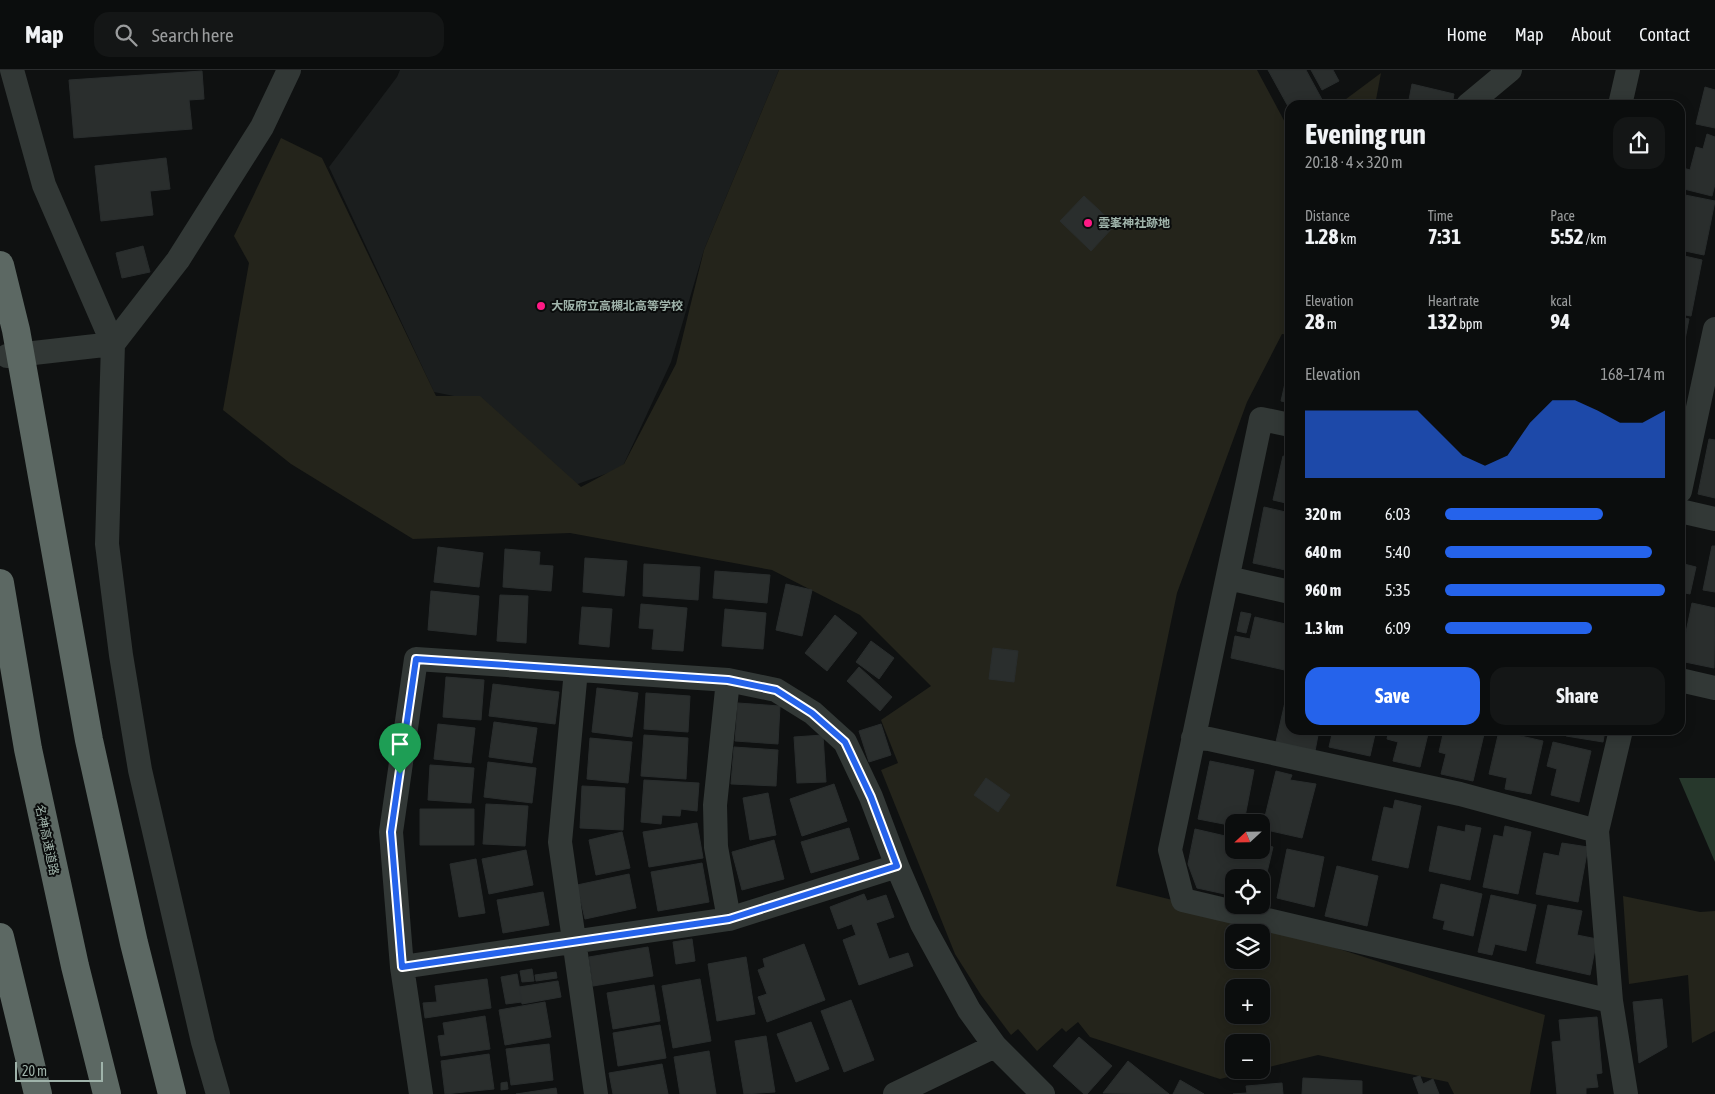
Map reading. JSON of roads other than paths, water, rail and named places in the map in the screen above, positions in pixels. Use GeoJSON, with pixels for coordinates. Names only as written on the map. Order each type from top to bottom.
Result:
{"type":"FeatureCollection","features":[{"type":"Feature","properties":{"kind":"highway"},"geometry":{"type":"LineString","coordinates":[[0,265],[16,330],[89,740],[134,943],[172,1094]]}},
{"type":"Feature","properties":{"kind":"highway","name":"名神高速道路"},"geometry":{"type":"LineString","coordinates":[[0,583],[28,749],[75,966],[107,1094]]}},
{"type":"Feature","properties":{"kind":"highway"},"geometry":{"type":"LineString","coordinates":[[0,937],[38,1094]]}},
{"type":"Feature","properties":{"kind":"street"},"geometry":{"type":"LineString","coordinates":[[12,70],[44,185],[113,344],[107,544],[121,656],[140,770],[218,1094]]}},
{"type":"Feature","properties":{"kind":"street"},"geometry":{"type":"LineString","coordinates":[[8,356],[113,344],[178,260],[262,127],[289,70]]}},
{"type":"Feature","properties":{"kind":"street"},"geometry":{"type":"LineString","coordinates":[[1474,100],[1510,70]]}},
{"type":"Feature","properties":{"kind":"street"},"geometry":{"type":"LineString","coordinates":[[1621,100],[1628,70]]}},
{"type":"Feature","properties":{"kind":"street"},"geometry":{"type":"LineString","coordinates":[[1685,468],[1715,329]]}},
{"type":"Feature","properties":{"kind":"street"},"geometry":{"type":"LineString","coordinates":[[1285,424],[1261,419],[1170,850],[1183,900],[1611,1001]]}},
{"type":"Feature","properties":{"kind":"street"},"geometry":{"type":"LineString","coordinates":[[1685,512],[1715,519]]}},
{"type":"Feature","properties":{"kind":"street"},"geometry":{"type":"LineString","coordinates":[[1228,578],[1285,591]]}},
{"type":"Feature","properties":{"kind":"street"},"geometry":{"type":"LineString","coordinates":[[421,1094],[402,967],[391,832],[416,659],[728,680],[776,690],[812,713],[845,742],[871,797],[897,866],[922,924],[969,1010],[995,1046],[1043,1094]]}},
{"type":"Feature","properties":{"kind":"street"},"geometry":{"type":"LineString","coordinates":[[576,670],[560,842],[596,1094]]}},
{"type":"Feature","properties":{"kind":"street"},"geometry":{"type":"LineString","coordinates":[[728,680],[715,805],[716,847],[729,919]]}},
{"type":"Feature","properties":{"kind":"street"},"geometry":{"type":"LineString","coordinates":[[1685,681],[1715,688]]}},
{"type":"Feature","properties":{"kind":"street"},"geometry":{"type":"LineString","coordinates":[[1620,735],[1598,831],[1611,1001],[1626,1094]]}},
{"type":"Feature","properties":{"kind":"street"},"geometry":{"type":"LineString","coordinates":[[1193,738],[1209,739],[1460,794],[1598,831]]}},
{"type":"Feature","properties":{"kind":"street"},"geometry":{"type":"LineString","coordinates":[[402,967],[729,919],[897,866]]}},
{"type":"Feature","properties":{"kind":"street"},"geometry":{"type":"LineString","coordinates":[[895,1094],[995,1046]]}},
{"type":"Feature","properties":{"kind":"place","name":"雲峯神社跡地"},"geometry":{"type":"Point","coordinates":[1088,223]}},
{"type":"Feature","properties":{"kind":"place","name":"大阪府立高槻北高等学校"},"geometry":{"type":"Point","coordinates":[541,306]}}]}
